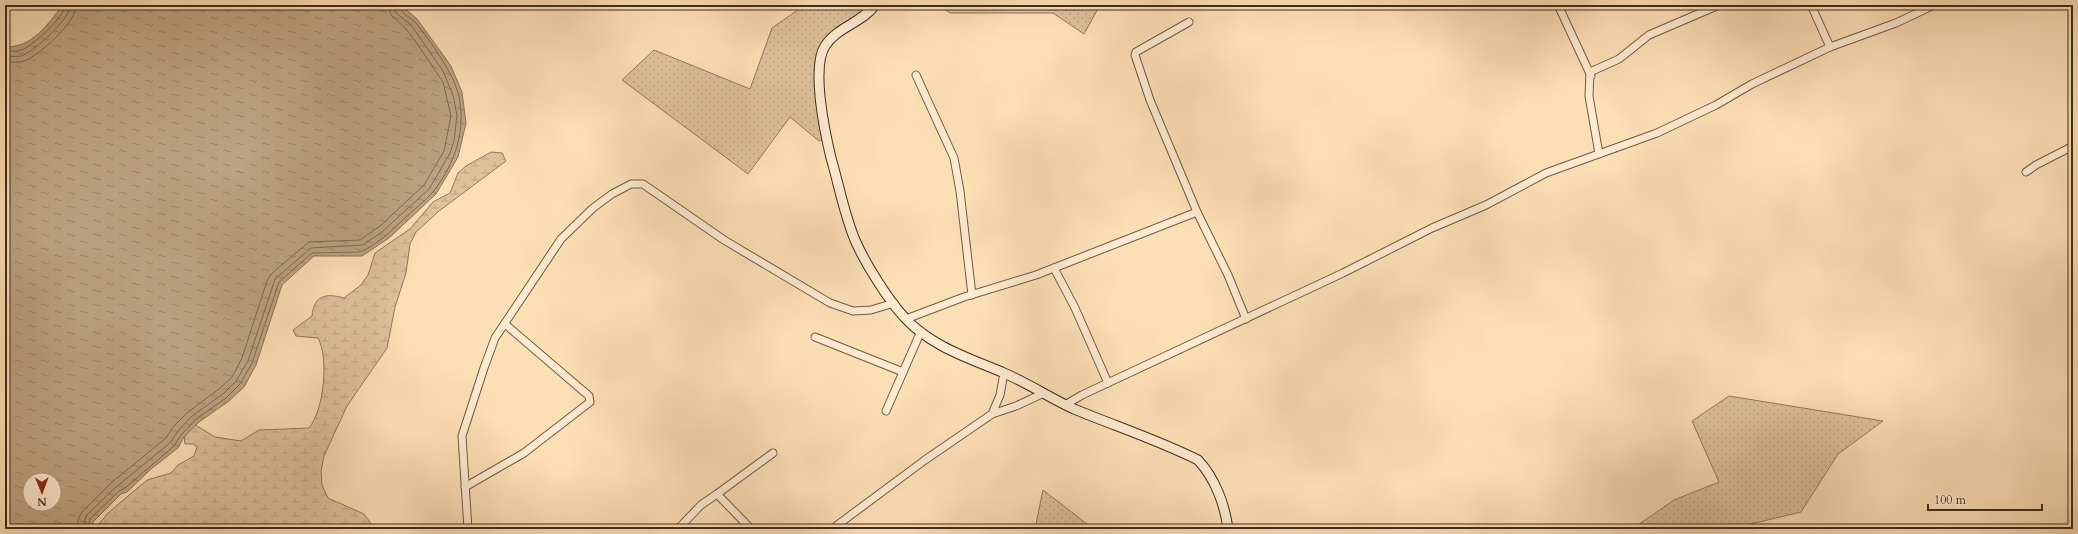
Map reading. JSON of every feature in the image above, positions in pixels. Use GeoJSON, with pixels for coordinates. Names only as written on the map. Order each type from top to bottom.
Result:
{"type":"FeatureCollection","features":[{"type":"Feature","properties":{"kind":"main road"},"geometry":{"type":"LineString","coordinates":[[875,5],[865,15],[840,31],[825,46],[821,59],[819,85],[829,148],[855,241],[870,269],[906,319],[942,346],[1004,373],[1065,405],[1198,460],[1207,470],[1214,482],[1228,529]]}},
{"type":"Feature","properties":{"kind":"street"},"geometry":{"type":"LineString","coordinates":[[1558,5],[1591,76]]}},
{"type":"Feature","properties":{"kind":"street"},"geometry":{"type":"LineString","coordinates":[[1600,154],[1589,96],[1590,72],[1619,59],[1649,35],[1719,5]]}},
{"type":"Feature","properties":{"kind":"street"},"geometry":{"type":"LineString","coordinates":[[1811,5],[1830,47]]}},
{"type":"Feature","properties":{"kind":"street"},"geometry":{"type":"LineString","coordinates":[[1065,405],[1108,383],[1246,319],[1546,174],[1657,133],[1694,116],[1752,84],[1830,47],[1896,23],[1934,5]]}},
{"type":"Feature","properties":{"kind":"street"},"geometry":{"type":"LineString","coordinates":[[1189,22],[1136,52],[1135,56],[1150,100],[1197,212],[1246,319]]}},
{"type":"Feature","properties":{"kind":"street"},"geometry":{"type":"LineString","coordinates":[[916,75],[954,158],[960,191],[972,295]]}},
{"type":"Feature","properties":{"kind":"street"},"geometry":{"type":"LineString","coordinates":[[2026,172],[2036,165],[2073,146]]}},
{"type":"Feature","properties":{"kind":"street"},"geometry":{"type":"LineString","coordinates":[[468,529],[463,430],[495,338],[561,239],[593,208],[612,194],[638,183],[650,188],[724,240],[830,303],[843,308],[859,311],[871,310],[894,303]]}},
{"type":"Feature","properties":{"kind":"street"},"geometry":{"type":"LineString","coordinates":[[906,319],[1054,268],[1197,212]]}},
{"type":"Feature","properties":{"kind":"street"},"geometry":{"type":"LineString","coordinates":[[1054,268],[1078,315],[1108,383]]}},
{"type":"Feature","properties":{"kind":"street"},"geometry":{"type":"LineString","coordinates":[[465,487],[524,453],[590,402],[589,396],[505,324]]}},
{"type":"Feature","properties":{"kind":"street"},"geometry":{"type":"LineString","coordinates":[[886,411],[921,331]]}},
{"type":"Feature","properties":{"kind":"street"},"geometry":{"type":"LineString","coordinates":[[815,337],[903,372]]}},
{"type":"Feature","properties":{"kind":"street"},"geometry":{"type":"LineString","coordinates":[[992,414],[1000,395],[1004,373]]}},
{"type":"Feature","properties":{"kind":"street"},"geometry":{"type":"LineString","coordinates":[[832,529],[925,460],[992,414],[1016,406],[1044,393]]}},
{"type":"Feature","properties":{"kind":"street"},"geometry":{"type":"LineString","coordinates":[[678,529],[702,505],[773,453]]}},
{"type":"Feature","properties":{"kind":"street"},"geometry":{"type":"LineString","coordinates":[[717,494],[751,529]]}},
{"type":"Feature","properties":{"kind":"green space"},"geometry":{"type":"Polygon","coordinates":[[[805,5],[870,5],[834,31],[822,50],[824,110],[831,137],[819,141],[790,117],[748,174],[622,80],[654,50],[750,89],[772,28],[805,5]]]}},
{"type":"Feature","properties":{"kind":"green space"},"geometry":{"type":"Polygon","coordinates":[[[943,5],[1100,5],[1084,34],[1053,13],[950,13],[942,7],[943,5]]]}},
{"type":"Feature","properties":{"kind":"green space"},"geometry":{"type":"Polygon","coordinates":[[[491,152],[502,153],[506,161],[439,211],[416,232],[410,244],[406,273],[395,307],[387,348],[347,406],[324,456],[321,471],[322,485],[328,498],[364,514],[375,529],[95,529],[108,513],[147,480],[171,473],[178,465],[194,456],[197,447],[193,444],[185,444],[183,427],[192,423],[215,437],[241,441],[259,430],[309,428],[314,420],[321,397],[324,371],[323,358],[318,338],[296,336],[293,330],[312,316],[315,304],[322,297],[338,296],[344,298],[361,285],[368,275],[375,253],[410,229],[433,202],[450,193],[458,173],[466,166],[491,152]]]}},
{"type":"Feature","properties":{"kind":"green space"},"geometry":{"type":"Polygon","coordinates":[[[1729,396],[1883,421],[1838,454],[1801,512],[1730,529],[1632,529],[1674,500],[1719,482],[1692,421],[1729,396]]]}},
{"type":"Feature","properties":{"kind":"green space"},"geometry":{"type":"Polygon","coordinates":[[[1043,490],[1091,527],[1035,529],[1043,490]]]}},
{"type":"Feature","properties":{"kind":"water"},"geometry":{"type":"Polygon","coordinates":[[[63,5],[401,5],[417,19],[451,66],[462,92],[466,123],[458,157],[436,194],[389,238],[362,256],[314,256],[282,285],[256,365],[244,387],[229,401],[199,422],[184,437],[178,448],[151,469],[127,492],[121,494],[93,522],[92,529],[5,529],[5,47],[23,43],[31,39],[45,28],[63,5]]]}}]}
